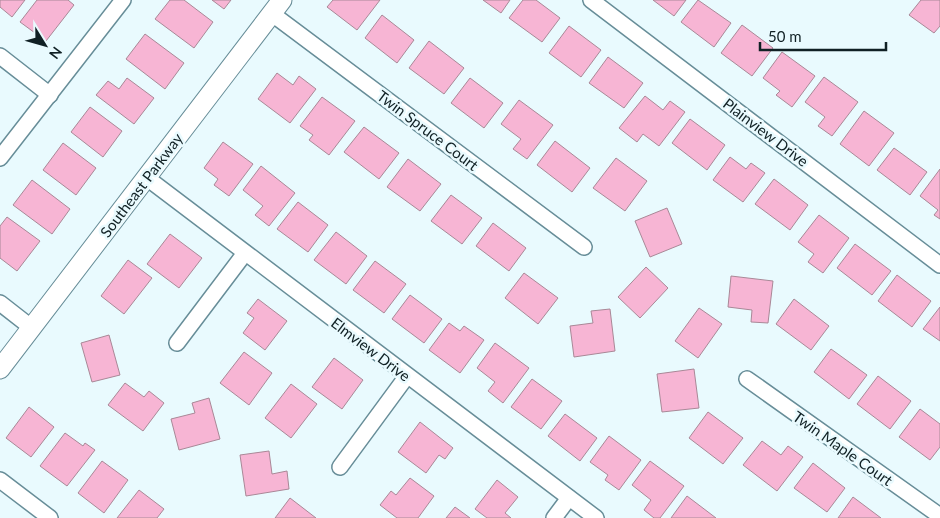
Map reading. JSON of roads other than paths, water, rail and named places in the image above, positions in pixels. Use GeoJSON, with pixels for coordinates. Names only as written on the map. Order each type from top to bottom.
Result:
{"type":"FeatureCollection","features":[{"type":"Feature","properties":{"kind":"street"},"geometry":{"type":"LineString","coordinates":[[0,158],[123,0]]}},
{"type":"Feature","properties":{"kind":"street","name":"Plainview Drive"},"geometry":{"type":"LineString","coordinates":[[591,0],[940,265]]}},
{"type":"Feature","properties":{"kind":"street","name":"Southeast Parkway"},"geometry":{"type":"LineString","coordinates":[[0,370],[277,7]]}},
{"type":"Feature","properties":{"kind":"street","name":"Twin Spruce Court"},"geometry":{"type":"LineString","coordinates":[[277,7],[584,247]]}},
{"type":"Feature","properties":{"kind":"street"},"geometry":{"type":"LineString","coordinates":[[0,56],[50,94]]}},
{"type":"Feature","properties":{"kind":"street","name":"Elmview Drive"},"geometry":{"type":"LineString","coordinates":[[146,178],[596,518]]}},
{"type":"Feature","properties":{"kind":"street"},"geometry":{"type":"LineString","coordinates":[[178,343],[245,253]]}},
{"type":"Feature","properties":{"kind":"street"},"geometry":{"type":"LineString","coordinates":[[0,303],[32,328]]}},
{"type":"Feature","properties":{"kind":"street"},"geometry":{"type":"LineString","coordinates":[[340,467],[407,376]]}},
{"type":"Feature","properties":{"kind":"street","name":"Twin Maple Court"},"geometry":{"type":"LineString","coordinates":[[747,380],[940,516]]}},
{"type":"Feature","properties":{"kind":"street"},"geometry":{"type":"LineString","coordinates":[[0,480],[50,518]]}},
{"type":"Feature","properties":{"kind":"street"},"geometry":{"type":"LineString","coordinates":[[554,518],[569,498]]}}]}
